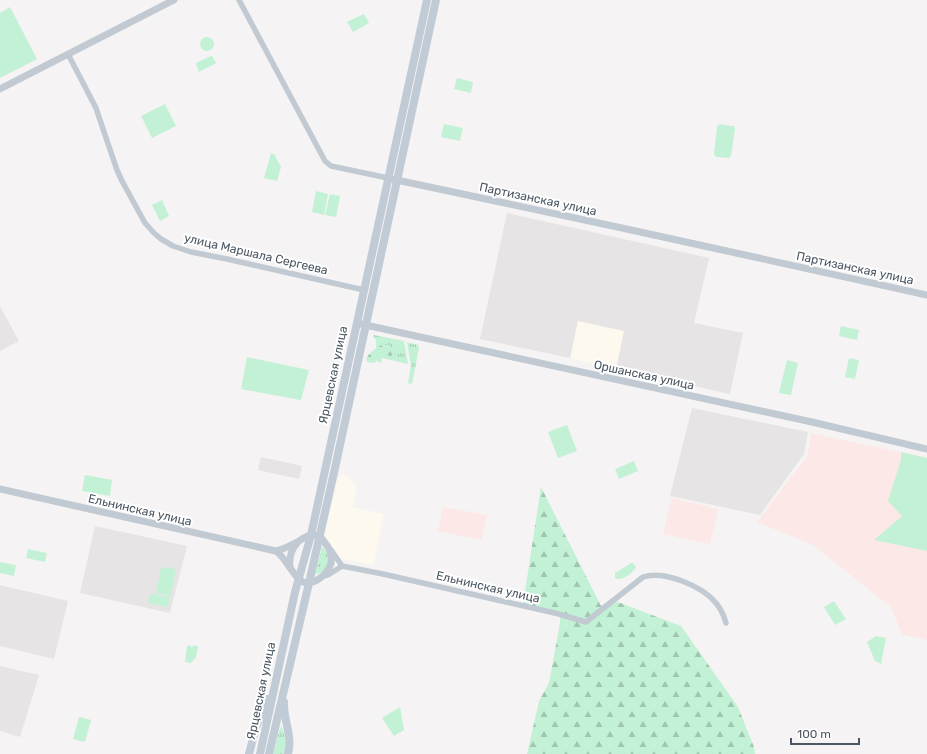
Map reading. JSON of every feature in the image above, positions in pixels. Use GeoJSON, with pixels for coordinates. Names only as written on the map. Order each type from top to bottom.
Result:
{"type":"FeatureCollection","features":[{"type":"Feature","properties":{"kind":"main road","name":"Ярцевская улица"},"geometry":{"type":"LineString","coordinates":[[269,754],[320,536],[366,325],[427,0]]}},
{"type":"Feature","properties":{"kind":"main road","name":"Ярцевская улица"},"geometry":{"type":"LineString","coordinates":[[260,754],[298,578],[311,535],[364,290],[393,179],[436,0]]}},
{"type":"Feature","properties":{"kind":"main road"},"geometry":{"type":"LineString","coordinates":[[286,633],[293,630],[297,636]]}},
{"type":"Feature","properties":{"kind":"main road"},"geometry":{"type":"LineString","coordinates":[[249,754],[256,727],[277,674]]}},
{"type":"Feature","properties":{"kind":"main road"},"geometry":{"type":"LineString","coordinates":[[285,683],[284,707],[290,742],[288,754]]}},
{"type":"Feature","properties":{"kind":"street"},"geometry":{"type":"LineString","coordinates":[[0,89],[174,0]]}},
{"type":"Feature","properties":{"kind":"street","name":"Партизанская улица"},"geometry":{"type":"LineString","coordinates":[[239,0],[325,161],[331,166],[927,295]]}},
{"type":"Feature","properties":{"kind":"street","name":"улица Маршала Сергеева"},"geometry":{"type":"LineString","coordinates":[[68,54],[96,108],[116,170],[145,223],[161,239],[173,246],[191,252],[234,260],[364,290]]}},
{"type":"Feature","properties":{"kind":"street","name":"Оршанская улица"},"geometry":{"type":"LineString","coordinates":[[357,323],[812,422],[927,449]]}},
{"type":"Feature","properties":{"kind":"street","name":"Ельнинская улица"},"geometry":{"type":"LineString","coordinates":[[0,489],[276,552]]}},
{"type":"Feature","properties":{"kind":"street"},"geometry":{"type":"LineString","coordinates":[[311,535],[320,536],[342,566],[317,580],[309,583],[302,582],[282,557],[276,552],[311,535]]}},
{"type":"Feature","properties":{"kind":"street"},"geometry":{"type":"LineString","coordinates":[[292,570],[290,556],[294,547],[299,541]]}},
{"type":"Feature","properties":{"kind":"street"},"geometry":{"type":"LineString","coordinates":[[322,577],[329,568],[331,562],[329,547]]}},
{"type":"Feature","properties":{"kind":"street","name":"Ельнинская улица"},"geometry":{"type":"LineString","coordinates":[[342,566],[384,574],[559,614],[586,622],[642,577],[662,576],[689,584],[708,595],[719,607],[726,623]]}},
{"type":"Feature","properties":{"kind":"shaded area"},"geometry":{"type":"Polygon","coordinates":[[[507,213],[709,258],[694,323],[743,333],[730,394],[616,369],[624,331],[578,321],[570,358],[480,339],[507,213]]]}},
{"type":"Feature","properties":{"kind":"shaded area"},"geometry":{"type":"Polygon","coordinates":[[[0,306],[19,341],[0,351],[0,306]]]}},
{"type":"Feature","properties":{"kind":"shaded area"},"geometry":{"type":"Polygon","coordinates":[[[578,321],[625,331],[616,369],[570,358],[578,321]]]}},
{"type":"Feature","properties":{"kind":"shaded area"},"geometry":{"type":"Polygon","coordinates":[[[692,408],[808,432],[804,454],[760,515],[670,496],[692,408]]]}},
{"type":"Feature","properties":{"kind":"shaded area"},"geometry":{"type":"Polygon","coordinates":[[[811,433],[927,458],[927,640],[902,634],[891,607],[813,545],[757,522],[808,455],[811,433]]]}},
{"type":"Feature","properties":{"kind":"shaded area"},"geometry":{"type":"Polygon","coordinates":[[[261,457],[302,466],[299,479],[258,470],[261,457]]]}},
{"type":"Feature","properties":{"kind":"shaded area"},"geometry":{"type":"Polygon","coordinates":[[[341,474],[348,476],[357,487],[353,507],[384,514],[374,563],[372,565],[340,558],[325,534],[337,481],[341,474]]]}},
{"type":"Feature","properties":{"kind":"shaded area"},"geometry":{"type":"Polygon","coordinates":[[[672,498],[718,509],[710,544],[663,534],[672,498]]]}},
{"type":"Feature","properties":{"kind":"shaded area"},"geometry":{"type":"Polygon","coordinates":[[[443,507],[487,515],[481,540],[438,531],[443,507]]]}},
{"type":"Feature","properties":{"kind":"shaded area"},"geometry":{"type":"Polygon","coordinates":[[[95,526],[187,546],[170,613],[80,593],[95,526]]]}},
{"type":"Feature","properties":{"kind":"shaded area"},"geometry":{"type":"Polygon","coordinates":[[[0,585],[68,601],[54,659],[0,646],[0,585]]]}},
{"type":"Feature","properties":{"kind":"shaded area"},"geometry":{"type":"Polygon","coordinates":[[[0,666],[39,675],[20,737],[0,731],[0,666]]]}},
{"type":"Feature","properties":{"kind":"green space"},"geometry":{"type":"Polygon","coordinates":[[[10,7],[37,59],[0,78],[0,13],[10,7]]]}},
{"type":"Feature","properties":{"kind":"green space"},"geometry":{"type":"Polygon","coordinates":[[[364,14],[369,23],[353,32],[347,22],[364,14]]]}},
{"type":"Feature","properties":{"kind":"green space"},"geometry":{"type":"Polygon","coordinates":[[[204,37],[210,37],[214,41],[214,47],[210,51],[204,51],[200,47],[200,41],[204,37]]]}},
{"type":"Feature","properties":{"kind":"green space"},"geometry":{"type":"Polygon","coordinates":[[[211,56],[216,63],[199,72],[196,63],[211,56]]]}},
{"type":"Feature","properties":{"kind":"green space"},"geometry":{"type":"Polygon","coordinates":[[[457,78],[473,82],[471,93],[454,89],[457,78]]]}},
{"type":"Feature","properties":{"kind":"green space"},"geometry":{"type":"Polygon","coordinates":[[[165,104],[176,126],[152,138],[141,116],[165,104]]]}},
{"type":"Feature","properties":{"kind":"green space"},"geometry":{"type":"Polygon","coordinates":[[[444,124],[463,128],[460,141],[441,137],[444,124]]]}},
{"type":"Feature","properties":{"kind":"green space"},"geometry":{"type":"Polygon","coordinates":[[[719,124],[734,126],[735,129],[731,156],[729,158],[716,157],[714,154],[717,127],[719,124]]]}},
{"type":"Feature","properties":{"kind":"green space"},"geometry":{"type":"Polygon","coordinates":[[[271,153],[274,154],[281,167],[277,181],[264,178],[271,153]]]}},
{"type":"Feature","properties":{"kind":"green space"},"geometry":{"type":"Polygon","coordinates":[[[316,191],[328,194],[324,215],[312,212],[316,191]]]}},
{"type":"Feature","properties":{"kind":"green space"},"geometry":{"type":"Polygon","coordinates":[[[330,194],[340,196],[336,217],[325,215],[330,194]]]}},
{"type":"Feature","properties":{"kind":"green space"},"geometry":{"type":"Polygon","coordinates":[[[162,200],[169,216],[160,221],[152,205],[162,200]]]}},
{"type":"Feature","properties":{"kind":"green space"},"geometry":{"type":"Polygon","coordinates":[[[841,326],[859,330],[857,340],[839,336],[841,326]]]}},
{"type":"Feature","properties":{"kind":"green space"},"geometry":{"type":"Polygon","coordinates":[[[374,335],[404,341],[408,364],[382,358],[381,363],[377,361],[381,356],[387,354],[382,345],[376,348],[376,340],[373,337],[374,335]]]}},
{"type":"Feature","properties":{"kind":"green space"},"geometry":{"type":"Polygon","coordinates":[[[407,342],[418,345],[419,348],[412,384],[408,383],[411,366],[407,342]]]}},
{"type":"Feature","properties":{"kind":"green space"},"geometry":{"type":"Polygon","coordinates":[[[382,345],[389,345],[393,349],[394,353],[391,356],[386,355],[380,358],[374,363],[367,362],[366,359],[369,354],[382,345]]]}},
{"type":"Feature","properties":{"kind":"green space"},"geometry":{"type":"Polygon","coordinates":[[[247,357],[309,370],[301,400],[241,389],[247,357]]]}},
{"type":"Feature","properties":{"kind":"green space"},"geometry":{"type":"Polygon","coordinates":[[[849,358],[859,360],[855,379],[845,377],[849,358]]]}},
{"type":"Feature","properties":{"kind":"green space"},"geometry":{"type":"Polygon","coordinates":[[[787,360],[798,363],[791,395],[779,393],[787,360]]]}},
{"type":"Feature","properties":{"kind":"green space"},"geometry":{"type":"Polygon","coordinates":[[[567,425],[577,451],[558,458],[548,432],[567,425]]]}},
{"type":"Feature","properties":{"kind":"green space"},"geometry":{"type":"Polygon","coordinates":[[[901,452],[927,458],[927,551],[874,540],[902,516],[888,501],[901,460],[901,452]]]}},
{"type":"Feature","properties":{"kind":"green space"},"geometry":{"type":"Polygon","coordinates":[[[634,461],[638,471],[619,479],[615,469],[634,461]]]}},
{"type":"Feature","properties":{"kind":"green space"},"geometry":{"type":"Polygon","coordinates":[[[85,475],[112,480],[110,496],[82,491],[85,475]]]}},
{"type":"Feature","properties":{"kind":"green space"},"geometry":{"type":"Polygon","coordinates":[[[541,487],[601,606],[612,598],[615,601],[681,626],[738,707],[754,747],[755,754],[527,754],[539,701],[549,683],[560,623],[560,614],[523,605],[541,487]]]}},
{"type":"Feature","properties":{"kind":"green space"},"geometry":{"type":"Polygon","coordinates":[[[322,546],[328,554],[328,563],[324,570],[315,575],[322,546]]]}},
{"type":"Feature","properties":{"kind":"green space"},"geometry":{"type":"Polygon","coordinates":[[[28,549],[47,553],[45,562],[26,558],[28,549]]]}},
{"type":"Feature","properties":{"kind":"green space"},"geometry":{"type":"Polygon","coordinates":[[[0,562],[16,565],[14,576],[0,573],[0,562]]]}},
{"type":"Feature","properties":{"kind":"green space"},"geometry":{"type":"Polygon","coordinates":[[[633,563],[636,567],[633,572],[628,576],[619,579],[615,578],[615,573],[633,563]]]}},
{"type":"Feature","properties":{"kind":"green space"},"geometry":{"type":"Polygon","coordinates":[[[161,567],[176,569],[171,596],[156,593],[161,567]]]}},
{"type":"Feature","properties":{"kind":"green space"},"geometry":{"type":"Polygon","coordinates":[[[150,594],[170,597],[168,607],[148,603],[150,594]]]}},
{"type":"Feature","properties":{"kind":"green space"},"geometry":{"type":"Polygon","coordinates":[[[834,601],[846,619],[835,625],[824,607],[834,601]]]}},
{"type":"Feature","properties":{"kind":"green space"},"geometry":{"type":"Polygon","coordinates":[[[876,636],[886,638],[881,664],[875,661],[867,642],[876,636]]]}},
{"type":"Feature","properties":{"kind":"green space"},"geometry":{"type":"Polygon","coordinates":[[[189,645],[192,647],[194,645],[198,647],[196,657],[191,663],[185,662],[187,646],[189,645]]]}},
{"type":"Feature","properties":{"kind":"green space"},"geometry":{"type":"Polygon","coordinates":[[[400,707],[404,730],[394,736],[382,718],[400,707]]]}},
{"type":"Feature","properties":{"kind":"green space"},"geometry":{"type":"Polygon","coordinates":[[[79,717],[91,720],[85,742],[73,739],[79,717]]]}},
{"type":"Feature","properties":{"kind":"green space"},"geometry":{"type":"Polygon","coordinates":[[[281,727],[285,737],[284,754],[273,754],[279,731],[281,727]]]}}]}
